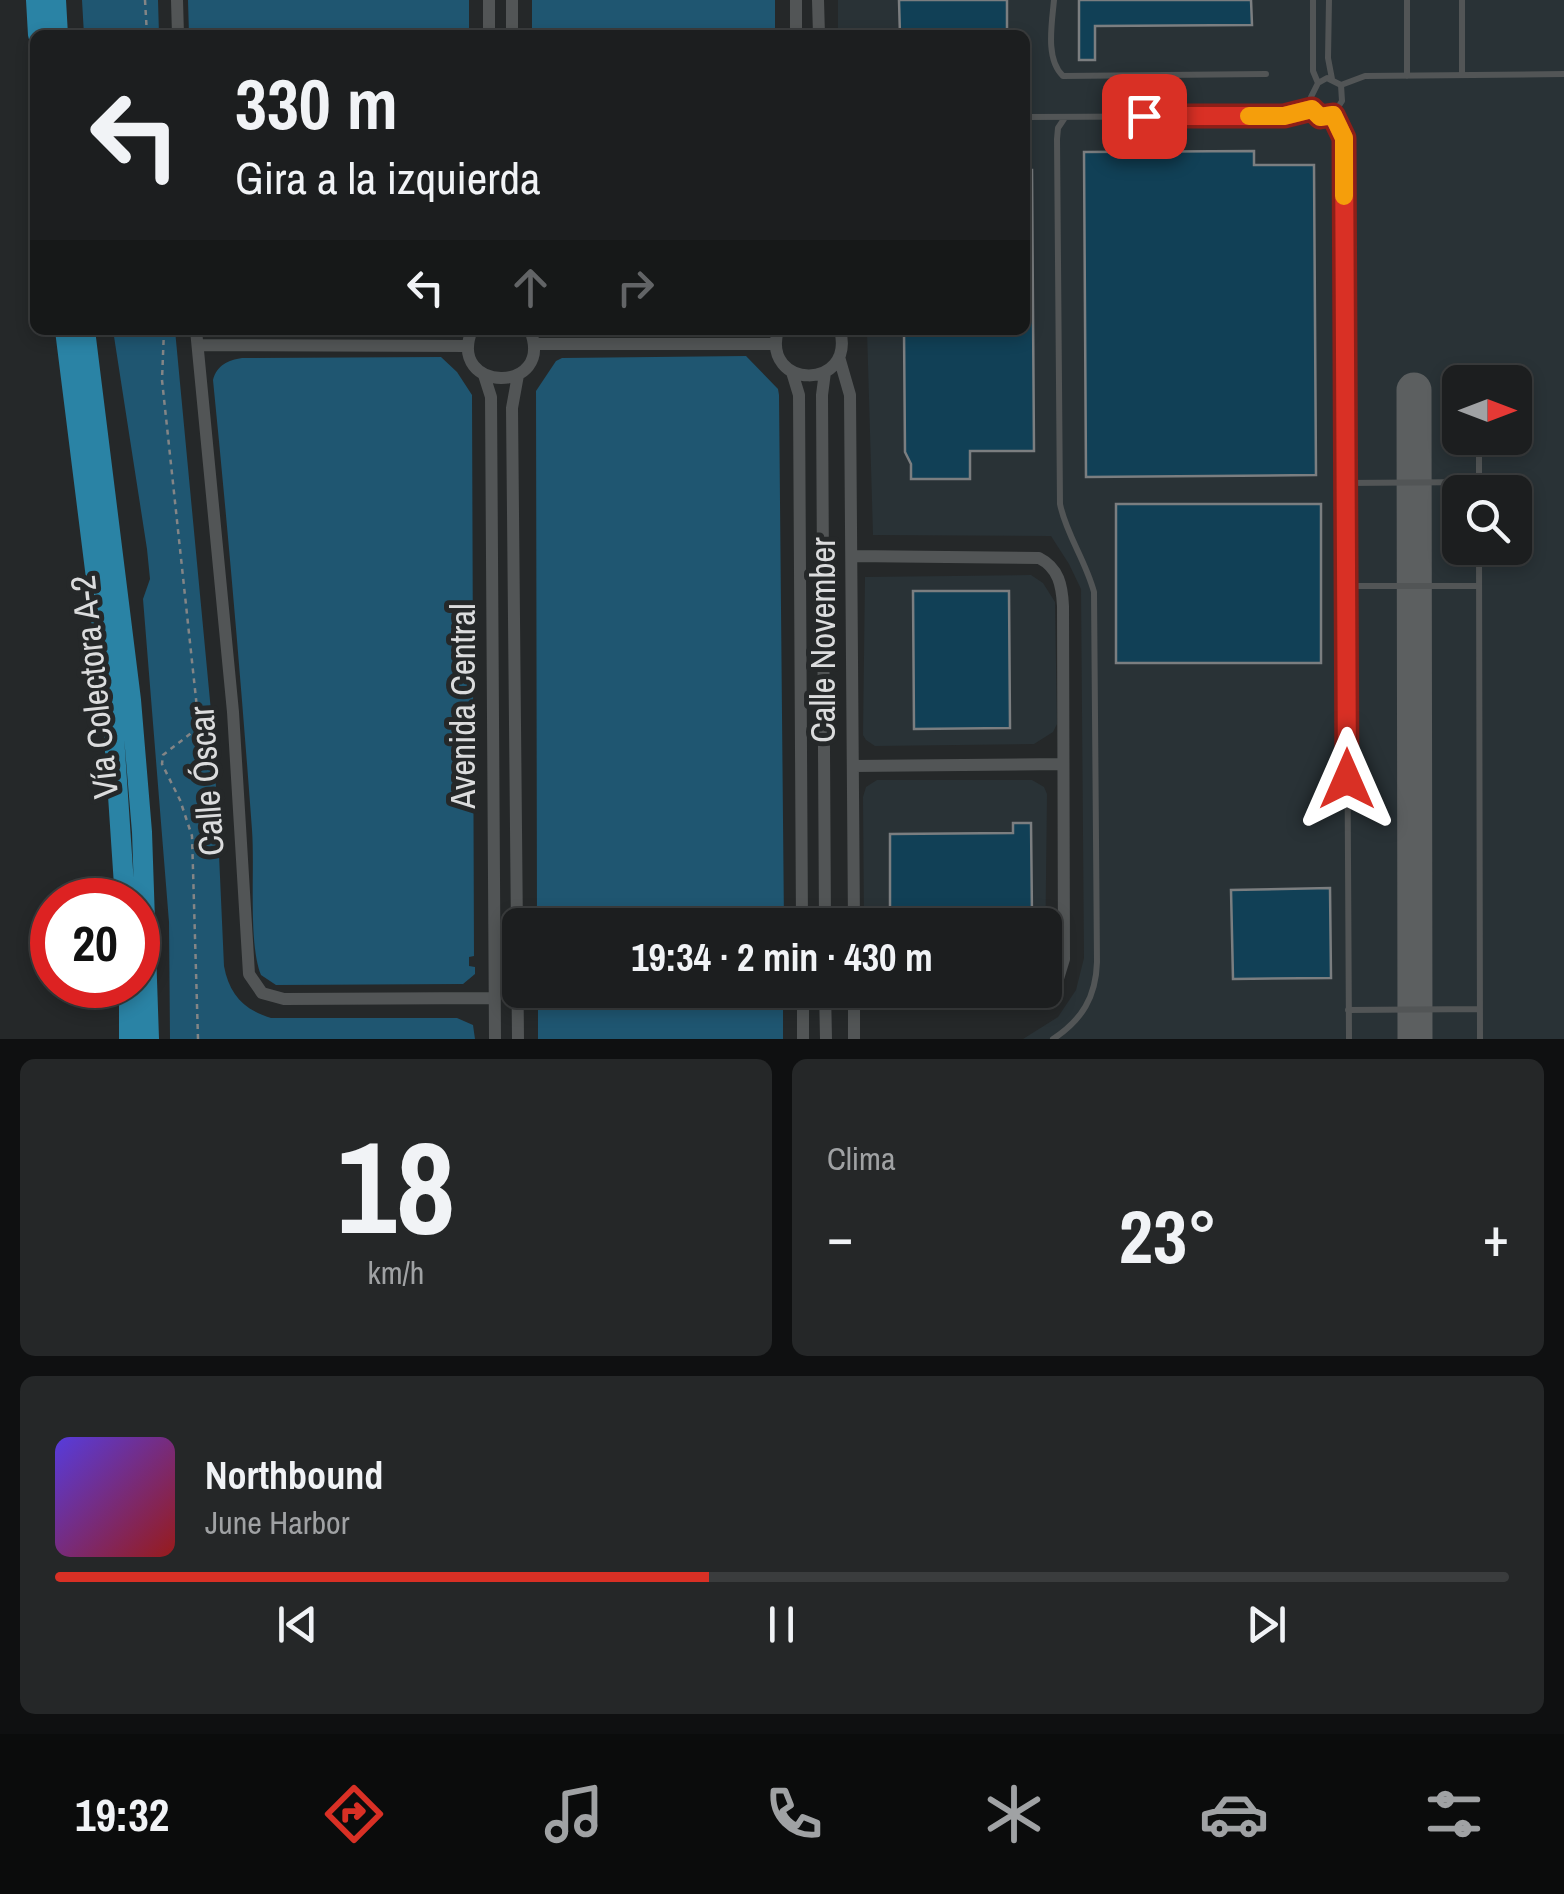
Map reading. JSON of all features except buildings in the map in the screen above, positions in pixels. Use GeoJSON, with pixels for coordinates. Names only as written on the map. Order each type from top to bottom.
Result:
{"type":"FeatureCollection","features":[{"type":"Feature","properties":{"kind":"main road"},"geometry":{"type":"LineString","coordinates":[[36,0],[38,30]]}},
{"type":"Feature","properties":{"kind":"main road"},"geometry":{"type":"LineString","coordinates":[[56,0],[58,30]]}},
{"type":"Feature","properties":{"kind":"main road","name":"Vía Colectora A-2"},"geometry":{"type":"LineString","coordinates":[[66,335],[112,706],[124,878]]}},
{"type":"Feature","properties":{"kind":"main road","name":"Vía Colectora A-2"},"geometry":{"type":"LineString","coordinates":[[86,335],[133,718],[142,832],[149,1039]]}},
{"type":"Feature","properties":{"kind":"main road"},"geometry":{"type":"LineString","coordinates":[[129,1008],[130,1039]]}},
{"type":"Feature","properties":{"kind":"street"},"geometry":{"type":"LineString","coordinates":[[177,0],[178,30]]}},
{"type":"Feature","properties":{"kind":"street"},"geometry":{"type":"LineString","coordinates":[[489,0],[489,30]]}},
{"type":"Feature","properties":{"kind":"street"},"geometry":{"type":"LineString","coordinates":[[512,0],[512,30]]}},
{"type":"Feature","properties":{"kind":"street"},"geometry":{"type":"LineString","coordinates":[[796,0],[796,30]]}},
{"type":"Feature","properties":{"kind":"street"},"geometry":{"type":"LineString","coordinates":[[818,0],[819,30]]}},
{"type":"Feature","properties":{"kind":"street","name":"Calle Óscar"},"geometry":{"type":"LineString","coordinates":[[197,335],[233,712],[249,974],[262,992],[284,999],[494,998]]}},
{"type":"Feature","properties":{"kind":"street"},"geometry":{"type":"LineString","coordinates":[[471,335],[470,357],[484,374],[501,380],[518,375],[530,362],[534,344],[531,335]]}},
{"type":"Feature","properties":{"kind":"street","name":"Calle November"},"geometry":{"type":"LineString","coordinates":[[841,335],[839,358],[850,395],[854,908]]}},
{"type":"Feature","properties":{"kind":"street"},"geometry":{"type":"LineString","coordinates":[[534,344],[777,337],[778,355],[792,372],[808,376],[825,372],[839,358]]}},
{"type":"Feature","properties":{"kind":"street"},"geometry":{"type":"LineString","coordinates":[[198,346],[468,346]]}},
{"type":"Feature","properties":{"kind":"street","name":"Calle November"},"geometry":{"type":"LineString","coordinates":[[792,372],[800,395],[802,908]]}},
{"type":"Feature","properties":{"kind":"street","name":"Calle November"},"geometry":{"type":"LineString","coordinates":[[825,372],[825,908]]}},
{"type":"Feature","properties":{"kind":"street","name":"Avenida Central"},"geometry":{"type":"LineString","coordinates":[[484,374],[491,397],[494,1039]]}},
{"type":"Feature","properties":{"kind":"street","name":"Avenida Central"},"geometry":{"type":"LineString","coordinates":[[518,375],[512,408],[518,1039]]}},
{"type":"Feature","properties":{"kind":"street"},"geometry":{"type":"LineString","coordinates":[[852,556],[1040,558],[1054,569],[1062,590],[1062,965]]}},
{"type":"Feature","properties":{"kind":"street"},"geometry":{"type":"LineString","coordinates":[[853,766],[1063,764]]}},
{"type":"Feature","properties":{"kind":"street"},"geometry":{"type":"LineString","coordinates":[[802,1008],[803,1039]]}},
{"type":"Feature","properties":{"kind":"street"},"geometry":{"type":"LineString","coordinates":[[826,1008],[826,1039]]}},
{"type":"Feature","properties":{"kind":"street"},"geometry":{"type":"LineString","coordinates":[[854,1008],[854,1039]]}},
{"type":"Feature","properties":{"kind":"lane"},"geometry":{"type":"LineString","coordinates":[[1054,0],[1052,51],[1055,68],[1063,76],[1266,74]]}},
{"type":"Feature","properties":{"kind":"lane"},"geometry":{"type":"LineString","coordinates":[[1313,0],[1313,71],[1318,83],[1312,109],[1320,117],[1333,115],[1342,101],[1341,85]]}},
{"type":"Feature","properties":{"kind":"lane"},"geometry":{"type":"LineString","coordinates":[[1328,0],[1328,58],[1332,79],[1341,85]]}},
{"type":"Feature","properties":{"kind":"lane"},"geometry":{"type":"LineString","coordinates":[[1407,0],[1407,76]]}},
{"type":"Feature","properties":{"kind":"lane"},"geometry":{"type":"LineString","coordinates":[[1462,0],[1462,75]]}},
{"type":"Feature","properties":{"kind":"lane"},"geometry":{"type":"LineString","coordinates":[[1341,85],[1365,76],[1564,74]]}},
{"type":"Feature","properties":{"kind":"lane"},"geometry":{"type":"LineString","coordinates":[[1318,83],[1332,79]]}},
{"type":"Feature","properties":{"kind":"lane"},"geometry":{"type":"LineString","coordinates":[[1030,118],[1284,116],[1312,109]]}},
{"type":"Feature","properties":{"kind":"lane"},"geometry":{"type":"LineString","coordinates":[[1333,115],[1344,138],[1348,1039]]}},
{"type":"Feature","properties":{"kind":"lane"},"geometry":{"type":"LineString","coordinates":[[1053,1039],[1084,1011],[1095,986],[1097,962],[1094,592],[1086,562],[1060,504],[1057,139],[1064,118]]}},
{"type":"Feature","properties":{"kind":"lane"},"geometry":{"type":"LineString","coordinates":[[1346,483],[1442,482]]}},
{"type":"Feature","properties":{"kind":"lane"},"geometry":{"type":"LineString","coordinates":[[1480,565],[1480,1039]]}},
{"type":"Feature","properties":{"kind":"lane"},"geometry":{"type":"LineString","coordinates":[[1346,586],[1480,586]]}},
{"type":"Feature","properties":{"kind":"lane"},"geometry":{"type":"LineString","coordinates":[[1348,1010],[1480,1010]]}},
{"type":"Feature","properties":{"kind":"path"},"geometry":{"type":"LineString","coordinates":[[145,0],[147,30]]}},
{"type":"Feature","properties":{"kind":"path"},"geometry":{"type":"LineString","coordinates":[[164,335],[162,380],[199,726],[163,755],[162,764],[192,836],[198,1039]]}},
{"type":"Feature","properties":{"kind":"shaded area"},"geometry":{"type":"Polygon","coordinates":[[[82,0],[158,0],[159,30],[84,30],[82,0]]]}},
{"type":"Feature","properties":{"kind":"shaded area"},"geometry":{"type":"Polygon","coordinates":[[[188,0],[469,0],[469,30],[189,30],[188,0]]]}},
{"type":"Feature","properties":{"kind":"shaded area"},"geometry":{"type":"Polygon","coordinates":[[[532,0],[775,0],[775,30],[532,30],[532,0]]]}},
{"type":"Feature","properties":{"kind":"shaded area"},"geometry":{"type":"Polygon","coordinates":[[[838,0],[1564,0],[1564,1039],[1023,1039],[1058,1017],[1076,990],[1084,958],[1081,589],[1051,536],[873,535],[867,335],[1030,335],[1030,30],[838,30],[838,0]]]}},
{"type":"Feature","properties":{"kind":"shaded area"},"geometry":{"type":"Polygon","coordinates":[[[114,335],[175,335],[214,743],[224,966],[234,993],[253,1010],[271,1018],[457,1018],[473,1025],[475,1039],[170,1039],[169,922],[143,599],[150,579],[114,335]]]}},
{"type":"Feature","properties":{"kind":"shaded area"},"geometry":{"type":"Polygon","coordinates":[[[746,356],[778,389],[784,908],[537,908],[536,391],[562,358],[746,356]]]}},
{"type":"Feature","properties":{"kind":"shaded area"},"geometry":{"type":"Polygon","coordinates":[[[441,357],[472,395],[474,956],[469,957],[469,966],[475,967],[475,974],[463,984],[276,985],[261,975],[255,944],[252,830],[213,380],[224,364],[242,358],[441,357]]]}},
{"type":"Feature","properties":{"kind":"shaded area"},"geometry":{"type":"Polygon","coordinates":[[[1031,575],[1043,583],[1055,602],[1057,724],[1053,732],[1034,744],[875,746],[866,740],[865,577],[1031,575]]]}},
{"type":"Feature","properties":{"kind":"shaded area"},"geometry":{"type":"Polygon","coordinates":[[[877,780],[1032,780],[1044,787],[1046,908],[864,908],[866,787],[877,780]]]}},
{"type":"Feature","properties":{"kind":"shaded area"},"geometry":{"type":"Polygon","coordinates":[[[538,1008],[783,1008],[783,1039],[538,1039],[538,1008]]]}},
{"type":"Feature","properties":{"kind":"taxiway"},"geometry":{"type":"LineString","coordinates":[[1414,390],[1415,1039]]}},
{"type":"Feature","properties":{"kind":"slow traffic"},"geometry":{"type":"LineString","coordinates":[[1249,116],[1284,116],[1312,109],[1320,117],[1333,115],[1344,138],[1344,196]]}},
{"type":"Feature","properties":{"kind":"route"},"geometry":{"type":"LineString","coordinates":[[1144,116],[1284,116],[1312,109],[1320,117],[1333,115],[1344,138],[1347,779]]}}]}
